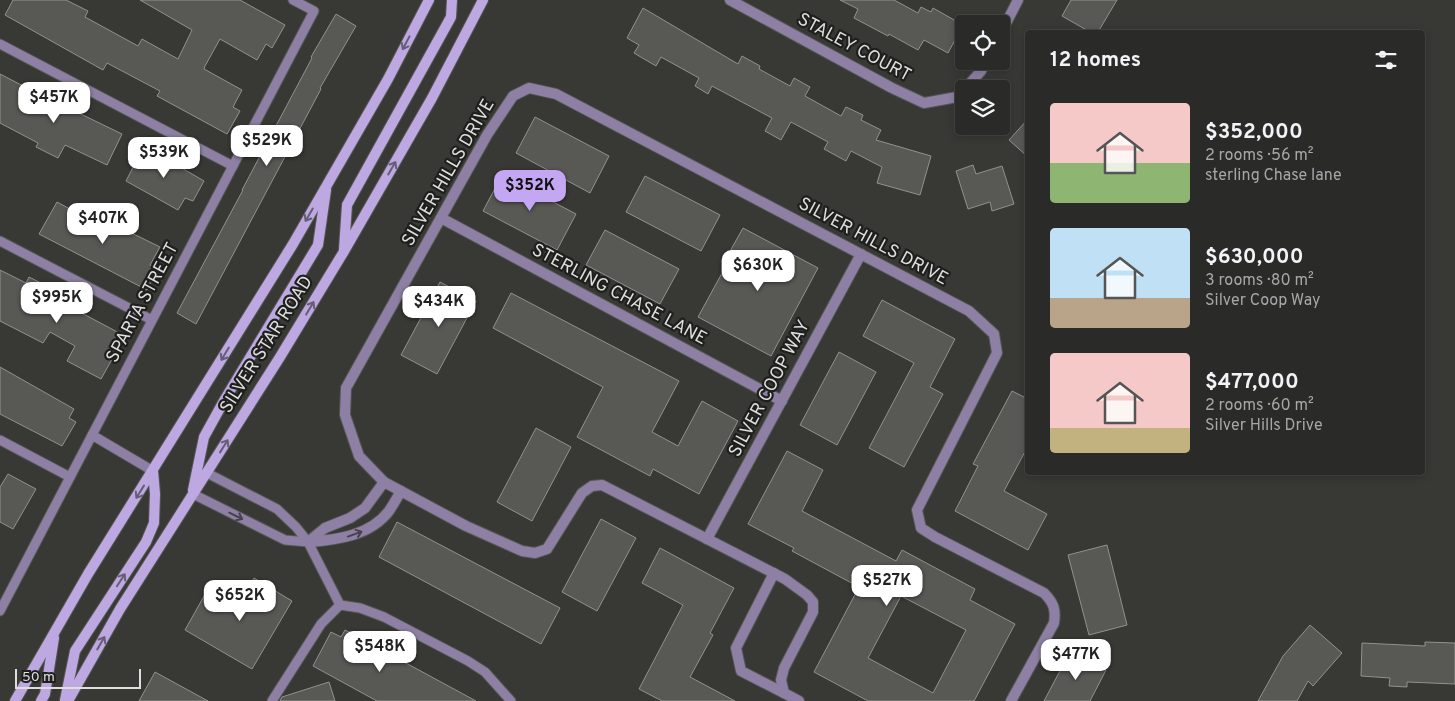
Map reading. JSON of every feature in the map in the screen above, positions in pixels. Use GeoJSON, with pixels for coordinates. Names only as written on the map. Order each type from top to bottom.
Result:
{"type":"FeatureCollection","features":[{"type":"Feature","properties":{"kind":"main road","name":"SILVER STAR ROAD"},"geometry":{"type":"LineString","coordinates":[[15,701],[88,574],[293,244],[388,79],[429,0]]}},
{"type":"Feature","properties":{"kind":"main road"},"geometry":{"type":"LineString","coordinates":[[343,252],[346,204],[451,16],[452,0]]}},
{"type":"Feature","properties":{"kind":"main road","name":"SILVER STAR ROAD"},"geometry":{"type":"LineString","coordinates":[[66,701],[120,609],[280,357],[343,252],[432,98],[483,0]]}},
{"type":"Feature","properties":{"kind":"main road"},"geometry":{"type":"LineString","coordinates":[[193,494],[204,437],[318,245],[327,184]]}},
{"type":"Feature","properties":{"kind":"main road"},"geometry":{"type":"LineString","coordinates":[[66,701],[75,651],[146,542],[154,523],[155,494],[153,471]]}},
{"type":"Feature","properties":{"kind":"main road"},"geometry":{"type":"LineString","coordinates":[[41,701],[45,694],[55,632]]}},
{"type":"Feature","properties":{"kind":"street","name":"STALEY COURT"},"geometry":{"type":"LineString","coordinates":[[730,0],[892,88],[924,103],[955,97]]}},
{"type":"Feature","properties":{"kind":"street"},"geometry":{"type":"LineString","coordinates":[[1010,16],[1018,0]]}},
{"type":"Feature","properties":{"kind":"street","name":"STALEY COURT"},"geometry":{"type":"LineString","coordinates":[[972,80],[982,70]]}},
{"type":"Feature","properties":{"kind":"street","name":"SILVER HILLS DRIVE"},"geometry":{"type":"LineString","coordinates":[[784,693],[780,680],[784,668],[813,612],[813,602],[807,595],[785,579],[602,485],[592,486],[582,493],[547,549],[535,553],[522,550],[466,526],[384,482],[358,456],[345,415],[346,388],[487,134],[513,96],[529,88],[556,94],[969,311],[994,334],[997,353],[917,510],[921,528],[1044,593],[1054,605],[1056,612],[1054,623],[1011,701]]}},
{"type":"Feature","properties":{"kind":"street","name":"STERLING CHASE LANE"},"geometry":{"type":"LineString","coordinates":[[441,218],[782,400]]}},
{"type":"Feature","properties":{"kind":"street","name":"SILVER COOP WAY"},"geometry":{"type":"LineString","coordinates":[[706,539],[861,254]]}},
{"type":"Feature","properties":{"kind":"street"},"geometry":{"type":"LineString","coordinates":[[308,542],[324,528],[350,518],[365,508],[384,482]]}},
{"type":"Feature","properties":{"kind":"street"},"geometry":{"type":"LineString","coordinates":[[308,542],[330,541],[351,536],[367,529],[388,513],[402,491]]}},
{"type":"Feature","properties":{"kind":"street"},"geometry":{"type":"LineString","coordinates":[[774,573],[736,648],[741,671],[799,701]]}},
{"type":"Feature","properties":{"kind":"lane","name":"SPARTA STREET"},"geometry":{"type":"LineString","coordinates":[[0,611],[314,11],[292,0]]}},
{"type":"Feature","properties":{"kind":"lane"},"geometry":{"type":"LineString","coordinates":[[0,44],[233,166]]}},
{"type":"Feature","properties":{"kind":"lane"},"geometry":{"type":"LineString","coordinates":[[0,241],[152,320]]}},
{"type":"Feature","properties":{"kind":"lane"},"geometry":{"type":"LineString","coordinates":[[92,434],[153,471]]}},
{"type":"Feature","properties":{"kind":"lane"},"geometry":{"type":"LineString","coordinates":[[0,440],[70,477]]}},
{"type":"Feature","properties":{"kind":"lane"},"geometry":{"type":"LineString","coordinates":[[207,473],[277,509],[296,527],[308,542],[340,605]]}},
{"type":"Feature","properties":{"kind":"lane"},"geometry":{"type":"LineString","coordinates":[[193,494],[285,540],[308,542]]}},
{"type":"Feature","properties":{"kind":"lane"},"geometry":{"type":"LineString","coordinates":[[272,701],[321,624],[340,605]]}},
{"type":"Feature","properties":{"kind":"lane"},"geometry":{"type":"LineString","coordinates":[[340,605],[360,608],[384,616],[468,661],[485,672],[511,701]]}},
{"type":"Feature","properties":{"kind":"building"},"geometry":{"type":"Polygon","coordinates":[[[13,0],[66,0],[88,11],[85,17],[138,46],[142,39],[178,59],[192,30],[140,0],[240,0],[285,25],[272,48],[266,44],[257,60],[220,39],[205,66],[204,69],[242,90],[233,107],[240,111],[227,134],[157,96],[160,91],[107,63],[103,70],[5,15],[13,0]]]}},
{"type":"Feature","properties":{"kind":"building"},"geometry":{"type":"Polygon","coordinates":[[[840,0],[894,0],[918,13],[921,7],[931,12],[933,8],[955,20],[955,40],[948,53],[924,40],[918,50],[854,18],[858,9],[840,0]]]}},
{"type":"Feature","properties":{"kind":"building"},"geometry":{"type":"Polygon","coordinates":[[[1071,0],[1117,0],[1099,30],[1086,30],[1062,16],[1071,0]]]}},
{"type":"Feature","properties":{"kind":"building"},"geometry":{"type":"Polygon","coordinates":[[[643,8],[738,64],[742,56],[760,66],[759,69],[790,86],[794,78],[810,87],[805,96],[841,116],[846,107],[863,115],[861,120],[881,130],[876,140],[931,156],[920,195],[877,183],[882,167],[851,151],[846,161],[824,149],[828,142],[791,122],[781,140],[765,131],[772,118],[712,86],[708,94],[695,86],[699,78],[661,57],[656,66],[634,53],[639,45],[627,38],[643,8]]]}},
{"type":"Feature","properties":{"kind":"building"},"geometry":{"type":"Polygon","coordinates":[[[336,14],[356,26],[320,88],[196,324],[177,313],[311,57],[336,14]]]}},
{"type":"Feature","properties":{"kind":"building"},"geometry":{"type":"Polygon","coordinates":[[[0,74],[122,134],[107,165],[65,145],[58,158],[36,147],[38,143],[0,123],[0,74]]]}},
{"type":"Feature","properties":{"kind":"building"},"geometry":{"type":"Polygon","coordinates":[[[535,117],[609,156],[590,193],[516,153],[535,117]]]}},
{"type":"Feature","properties":{"kind":"building"},"geometry":{"type":"Polygon","coordinates":[[[1025,122],[1025,154],[1009,140],[1025,122]]]}},
{"type":"Feature","properties":{"kind":"building"},"geometry":{"type":"Polygon","coordinates":[[[144,146],[204,181],[193,201],[185,198],[178,210],[126,181],[144,146]]]}},
{"type":"Feature","properties":{"kind":"building"},"geometry":{"type":"Polygon","coordinates":[[[973,165],[976,174],[1002,166],[1014,204],[992,211],[990,202],[968,209],[956,171],[973,165]]]}},
{"type":"Feature","properties":{"kind":"building"},"geometry":{"type":"Polygon","coordinates":[[[502,175],[576,214],[557,250],[483,211],[502,175]]]}},
{"type":"Feature","properties":{"kind":"building"},"geometry":{"type":"Polygon","coordinates":[[[645,176],[720,215],[701,251],[626,212],[645,176]]]}},
{"type":"Feature","properties":{"kind":"building"},"geometry":{"type":"Polygon","coordinates":[[[57,202],[94,222],[97,216],[160,247],[150,265],[158,269],[147,290],[39,234],[57,202]]]}},
{"type":"Feature","properties":{"kind":"building"},"geometry":{"type":"Polygon","coordinates":[[[743,228],[818,268],[771,356],[698,317],[727,264],[724,262],[743,228]]]}},
{"type":"Feature","properties":{"kind":"building"},"geometry":{"type":"Polygon","coordinates":[[[605,230],[679,269],[660,304],[586,265],[605,230]]]}},
{"type":"Feature","properties":{"kind":"building"},"geometry":{"type":"Polygon","coordinates":[[[0,270],[26,283],[29,277],[43,284],[40,291],[125,336],[101,379],[67,361],[75,346],[50,332],[43,343],[0,321],[0,270]]]}},
{"type":"Feature","properties":{"kind":"building"},"geometry":{"type":"Polygon","coordinates":[[[440,282],[476,301],[437,374],[401,355],[440,282]]]}},
{"type":"Feature","properties":{"kind":"building"},"geometry":{"type":"Polygon","coordinates":[[[511,293],[679,381],[652,432],[678,446],[702,401],[738,421],[699,494],[653,469],[650,476],[577,437],[603,387],[493,328],[511,293]]]}},
{"type":"Feature","properties":{"kind":"building"},"geometry":{"type":"Polygon","coordinates":[[[882,300],[955,339],[930,387],[943,394],[904,467],[869,448],[914,363],[863,336],[882,300]]]}},
{"type":"Feature","properties":{"kind":"building"},"geometry":{"type":"Polygon","coordinates":[[[839,352],[876,372],[837,445],[800,425],[839,352]]]}},
{"type":"Feature","properties":{"kind":"building"},"geometry":{"type":"Polygon","coordinates":[[[0,367],[74,409],[69,418],[76,422],[62,446],[0,414],[0,367]]]}},
{"type":"Feature","properties":{"kind":"building"},"geometry":{"type":"Polygon","coordinates":[[[1012,391],[1025,398],[1025,452],[1004,491],[1047,514],[1028,550],[955,511],[978,466],[973,464],[1012,391]]]}},
{"type":"Feature","properties":{"kind":"building"},"geometry":{"type":"Polygon","coordinates":[[[536,428],[571,447],[532,521],[497,502],[536,428]]]}},
{"type":"Feature","properties":{"kind":"building"},"geometry":{"type":"Polygon","coordinates":[[[787,451],[823,470],[802,511],[896,561],[902,550],[975,589],[970,600],[1015,624],[974,701],[868,701],[814,672],[859,587],[792,551],[794,548],[748,524],[787,451]],[[901,596],[868,658],[933,693],[966,630],[901,596]]]}},
{"type":"Feature","properties":{"kind":"building"},"geometry":{"type":"Polygon","coordinates":[[[8,474],[36,489],[13,529],[0,522],[0,487],[8,474]]]}},
{"type":"Feature","properties":{"kind":"building"},"geometry":{"type":"Polygon","coordinates":[[[601,519],[636,538],[597,611],[562,592],[601,519]]]}},
{"type":"Feature","properties":{"kind":"building"},"geometry":{"type":"Polygon","coordinates":[[[397,522],[560,608],[541,644],[379,557],[397,522]]]}},
{"type":"Feature","properties":{"kind":"building"},"geometry":{"type":"Polygon","coordinates":[[[1107,545],[1127,625],[1089,635],[1068,555],[1107,545]]]}},
{"type":"Feature","properties":{"kind":"building"},"geometry":{"type":"Polygon","coordinates":[[[660,548],[734,588],[710,633],[713,635],[690,677],[735,701],[662,701],[639,689],[683,605],[642,583],[660,548]]]}},
{"type":"Feature","properties":{"kind":"building"},"geometry":{"type":"Polygon","coordinates":[[[254,578],[292,601],[252,669],[185,630],[208,589],[237,606],[254,578]]]}},
{"type":"Feature","properties":{"kind":"building"},"geometry":{"type":"Polygon","coordinates":[[[1310,625],[1342,653],[1313,686],[1308,681],[1297,701],[1258,701],[1283,656],[1310,625]]]}},
{"type":"Feature","properties":{"kind":"building"},"geometry":{"type":"Polygon","coordinates":[[[345,630],[476,701],[377,701],[313,666],[331,632],[341,637],[345,630]]]}},
{"type":"Feature","properties":{"kind":"building"},"geometry":{"type":"Polygon","coordinates":[[[1425,642],[1455,643],[1455,684],[1407,682],[1407,687],[1389,686],[1390,678],[1361,676],[1362,643],[1425,646],[1425,642]]]}},
{"type":"Feature","properties":{"kind":"building"},"geometry":{"type":"Polygon","coordinates":[[[1070,652],[1106,670],[1090,701],[1044,701],[1070,652]]]}},
{"type":"Feature","properties":{"kind":"building"},"geometry":{"type":"Polygon","coordinates":[[[155,672],[208,701],[139,701],[155,672]]]}},
{"type":"Feature","properties":{"kind":"building"},"geometry":{"type":"Polygon","coordinates":[[[329,682],[335,701],[280,701],[282,697],[329,682]]]}}]}
